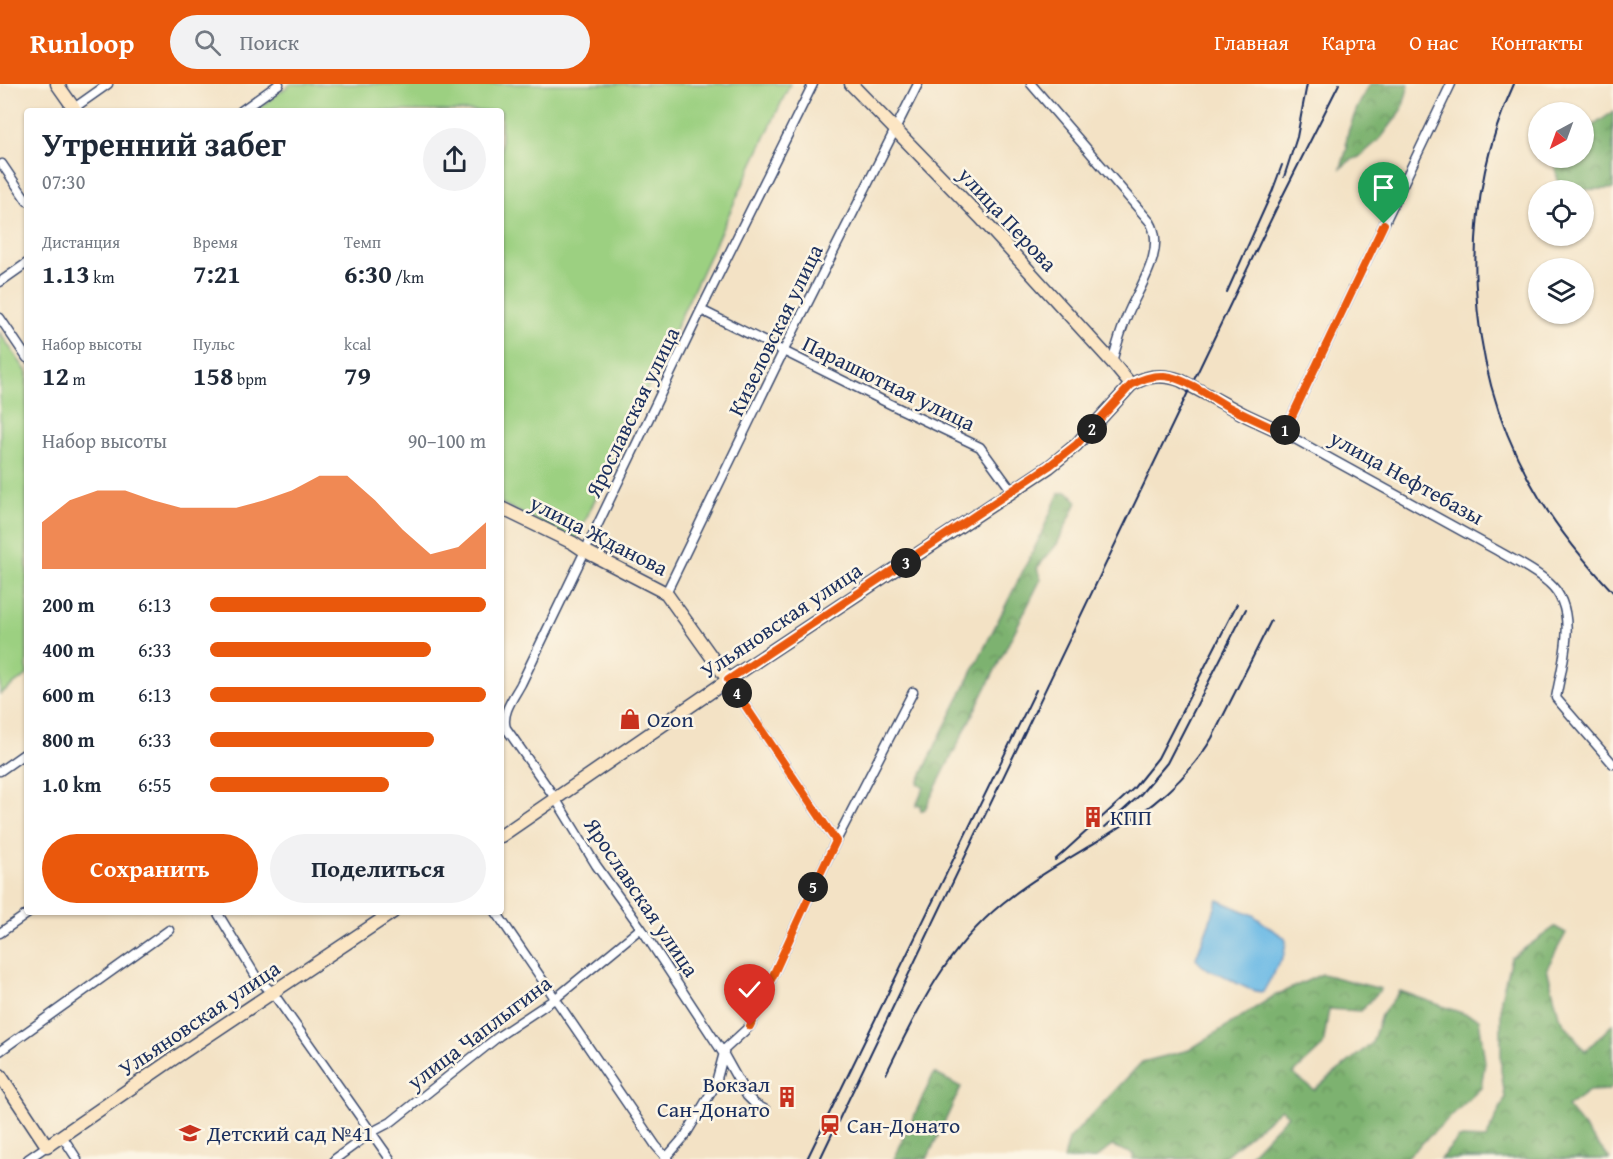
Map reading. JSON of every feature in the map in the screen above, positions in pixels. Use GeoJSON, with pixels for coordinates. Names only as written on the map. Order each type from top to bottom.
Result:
{"type":"FeatureCollection","features":[{"type":"Feature","properties":{"kind":"main road"},"geometry":{"type":"LineString","coordinates":[[57,84],[75,108]]}},
{"type":"Feature","properties":{"kind":"main road","name":"улица Перова"},"geometry":{"type":"LineString","coordinates":[[850,84],[980,218],[1131,385]]}},
{"type":"Feature","properties":{"kind":"main road","name":"улица Нефтебазы"},"geometry":{"type":"LineString","coordinates":[[1131,385],[1151,376],[1171,377],[1284,433]]}},
{"type":"Feature","properties":{"kind":"main road","name":"Ульяновская улица"},"geometry":{"type":"LineString","coordinates":[[504,834],[728,680],[1069,452],[1131,385]]}},
{"type":"Feature","properties":{"kind":"main road","name":"улица Жданова"},"geometry":{"type":"LineString","coordinates":[[504,509],[573,543],[666,593],[728,680]]}},
{"type":"Feature","properties":{"kind":"main road","name":"Ульяновская улица"},"geometry":{"type":"LineString","coordinates":[[47,1146],[389,915]]}},
{"type":"Feature","properties":{"kind":"main road"},"geometry":{"type":"LineString","coordinates":[[0,1075],[47,1146]]}},
{"type":"Feature","properties":{"kind":"street"},"geometry":{"type":"LineString","coordinates":[[78,108],[108,84]]}},
{"type":"Feature","properties":{"kind":"street"},"geometry":{"type":"LineString","coordinates":[[245,108],[279,84]]}},
{"type":"Feature","properties":{"kind":"street","name":"Ярославская улица"},"geometry":{"type":"LineString","coordinates":[[766,1110],[747,1096],[723,1053],[641,928],[596,866],[555,798],[504,722],[506,711],[813,84]]}},
{"type":"Feature","properties":{"kind":"street","name":"Кизеловская улица"},"geometry":{"type":"LineString","coordinates":[[666,593],[783,352],[918,84]]}},
{"type":"Feature","properties":{"kind":"street"},"geometry":{"type":"LineString","coordinates":[[1031,84],[1150,222],[1155,231],[1150,267],[1123,326],[1112,362]]}},
{"type":"Feature","properties":{"kind":"street"},"geometry":{"type":"LineString","coordinates":[[1284,433],[1451,84]]}},
{"type":"Feature","properties":{"kind":"street"},"geometry":{"type":"LineString","coordinates":[[2,164],[24,197]]}},
{"type":"Feature","properties":{"kind":"street"},"geometry":{"type":"LineString","coordinates":[[0,282],[24,265]]}},
{"type":"Feature","properties":{"kind":"street","name":"Парашютная улица"},"geometry":{"type":"LineString","coordinates":[[701,310],[980,447],[1012,491]]}},
{"type":"Feature","properties":{"kind":"street"},"geometry":{"type":"LineString","coordinates":[[0,318],[24,354]]}},
{"type":"Feature","properties":{"kind":"street","name":"улица Нефтебазы"},"geometry":{"type":"LineString","coordinates":[[1284,433],[1498,551],[1549,582],[1562,600],[1567,621],[1556,698],[1613,764]]}},
{"type":"Feature","properties":{"kind":"street","name":"улица Жданова"},"geometry":{"type":"LineString","coordinates":[[728,680],[836,841]]}},
{"type":"Feature","properties":{"kind":"street"},"geometry":{"type":"LineString","coordinates":[[498,915],[656,1146],[667,1158],[685,1136],[715,1086],[725,1049],[750,1026],[836,841],[913,692]]}},
{"type":"Feature","properties":{"kind":"street"},"geometry":{"type":"LineString","coordinates":[[0,771],[24,754]]}},
{"type":"Feature","properties":{"kind":"street"},"geometry":{"type":"LineString","coordinates":[[0,933],[26,915]]}},
{"type":"Feature","properties":{"kind":"street"},"geometry":{"type":"LineString","coordinates":[[219,915],[257,978],[273,993],[390,1159]]}},
{"type":"Feature","properties":{"kind":"street","name":"улица Чаплыгина"},"geometry":{"type":"LineString","coordinates":[[335,1159],[372,1132],[391,1122],[499,1036],[556,998],[641,928]]}},
{"type":"Feature","properties":{"kind":"street"},"geometry":{"type":"LineString","coordinates":[[0,1051],[169,930]]}},
{"type":"Feature","properties":{"kind":"street"},"geometry":{"type":"LineString","coordinates":[[62,1136],[77,1159]]}},
{"type":"Feature","properties":{"kind":"street","name":"Ульяновская улица"},"geometry":{"type":"LineString","coordinates":[[28,1159],[47,1146]]}},
{"type":"Feature","properties":{"kind":"green space"},"geometry":{"type":"Polygon","coordinates":[[[291,84],[790,84],[576,540],[504,504],[504,108],[259,108],[291,84]]]}},
{"type":"Feature","properties":{"kind":"green space"},"geometry":{"type":"Polygon","coordinates":[[[1370,84],[1409,84],[1402,110],[1381,138],[1359,157],[1341,168],[1347,148],[1348,132],[1357,108],[1370,84]]]}},
{"type":"Feature","properties":{"kind":"green space"},"geometry":{"type":"Polygon","coordinates":[[[1613,112],[1613,189],[1594,189],[1594,180],[1558,180],[1555,168],[1594,168],[1594,125],[1613,112]]]}},
{"type":"Feature","properties":{"kind":"green space"},"geometry":{"type":"Polygon","coordinates":[[[0,333],[24,368],[24,677],[0,694],[0,333]]]}},
{"type":"Feature","properties":{"kind":"green space"},"geometry":{"type":"Polygon","coordinates":[[[1066,492],[1072,495],[1077,502],[1057,544],[1037,568],[1041,579],[925,809],[921,811],[920,805],[916,806],[924,787],[918,783],[1039,539],[1059,493],[1066,492]]]}},
{"type":"Feature","properties":{"kind":"green space"},"geometry":{"type":"Polygon","coordinates":[[[1555,927],[1566,933],[1547,968],[1559,1016],[1585,1051],[1613,1024],[1613,1086],[1609,1090],[1589,1091],[1567,1107],[1610,1159],[1440,1159],[1459,1138],[1486,1139],[1505,1098],[1501,1070],[1501,998],[1511,958],[1555,927]]]}},
{"type":"Feature","properties":{"kind":"green space"},"geometry":{"type":"Polygon","coordinates":[[[1322,974],[1381,989],[1361,1011],[1329,1009],[1323,1046],[1293,1074],[1314,1090],[1372,1043],[1381,1015],[1400,991],[1479,1019],[1485,1062],[1481,1088],[1405,1159],[1246,1159],[1288,1115],[1281,1109],[1221,1159],[1133,1159],[1133,1154],[1112,1146],[1095,1159],[1064,1159],[1069,1139],[1142,1062],[1189,1050],[1274,996],[1322,974]]]}},
{"type":"Feature","properties":{"kind":"green space"},"geometry":{"type":"Polygon","coordinates":[[[934,1073],[961,1087],[927,1159],[894,1159],[934,1073]]]}},
{"type":"Feature","properties":{"kind":"water"},"geometry":{"type":"Polygon","coordinates":[[[1218,900],[1253,915],[1284,937],[1286,941],[1284,955],[1263,992],[1245,987],[1210,970],[1196,958],[1218,900]]]}},
{"type":"Feature","properties":{"kind":"railway"},"geometry":{"type":"LineString","coordinates":[[1284,177],[1297,137],[1307,84]]}},
{"type":"Feature","properties":{"kind":"railway"},"geometry":{"type":"LineString","coordinates":[[820,1159],[1278,205],[1339,84]]}},
{"type":"Feature","properties":{"kind":"railway"},"geometry":{"type":"LineString","coordinates":[[1514,84],[1496,131],[1483,181],[1477,232],[1476,284],[1481,335],[1491,385],[1507,434],[1529,480],[1567,539],[1613,592]]}},
{"type":"Feature","properties":{"kind":"railway"},"geometry":{"type":"LineString","coordinates":[[1227,292],[1282,165]]}},
{"type":"Feature","properties":{"kind":"railway"},"geometry":{"type":"LineString","coordinates":[[1055,860],[1133,789],[1158,758],[1237,604]]}},
{"type":"Feature","properties":{"kind":"railway"},"geometry":{"type":"LineString","coordinates":[[1105,827],[1140,795],[1167,763],[1246,609]]}},
{"type":"Feature","properties":{"kind":"railway"},"geometry":{"type":"LineString","coordinates":[[886,1074],[935,982],[949,960],[983,921],[1030,883],[1143,811],[1169,790],[1192,766],[1212,738],[1271,621]]}},
{"type":"Feature","properties":{"kind":"railway"},"geometry":{"type":"LineString","coordinates":[[807,1159],[1036,690]]}},
{"type":"Feature","properties":{"kind":"place","name":"Ozon"},"geometry":{"type":"Point","coordinates":[630,719]}},
{"type":"Feature","properties":{"kind":"place","name":"КПП"},"geometry":{"type":"Point","coordinates":[1093,817]}},
{"type":"Feature","properties":{"kind":"place","name":"Вокзал Сан-Донато"},"geometry":{"type":"Point","coordinates":[787,1097]}},
{"type":"Feature","properties":{"kind":"place","name":"Сан-Донато"},"geometry":{"type":"Point","coordinates":[830,1125]}},
{"type":"Feature","properties":{"kind":"place","name":"Детский сад №41"},"geometry":{"type":"Point","coordinates":[190,1133]}},
{"type":"Feature","properties":{"kind":"route"},"geometry":{"type":"LineString","coordinates":[[750,1026],[836,841],[728,680],[1069,452],[1131,385],[1141,379],[1159,376],[1180,380],[1226,406],[1284,433],[1384,224]]}}]}
